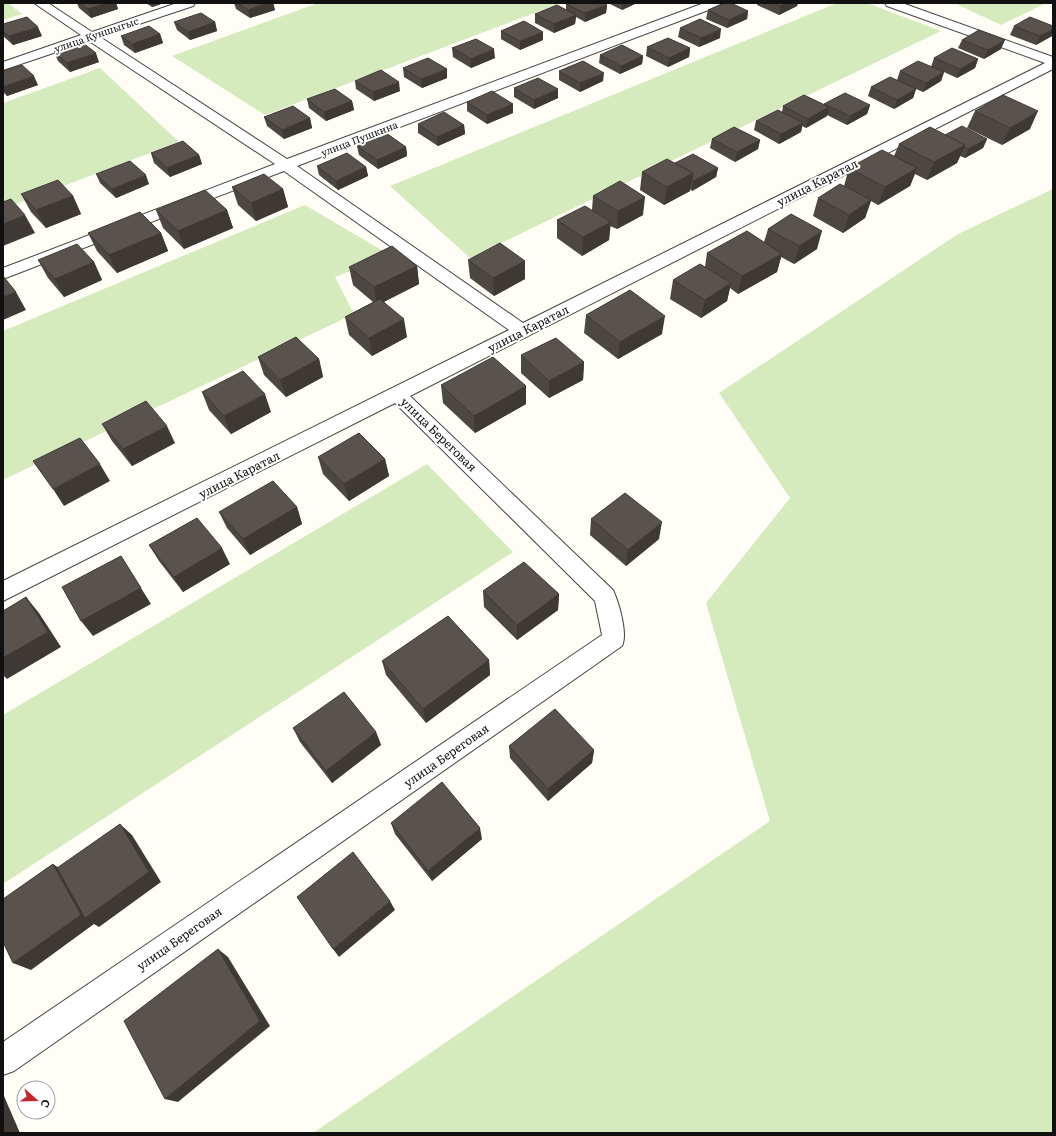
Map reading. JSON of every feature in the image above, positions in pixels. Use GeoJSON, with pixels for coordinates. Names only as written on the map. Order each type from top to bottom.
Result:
{"type":"FeatureCollection","features":[{"type":"Feature","properties":{"kind":"street"},"geometry":{"type":"LineString","coordinates":[[40,3],[91,35],[286,165],[523,331]]}},
{"type":"Feature","properties":{"kind":"street","name":"улица Куншыгыс"},"geometry":{"type":"LineString","coordinates":[[3,66],[189,3]]}},
{"type":"Feature","properties":{"kind":"street","name":"улица Пушкина"},"geometry":{"type":"LineString","coordinates":[[3,274],[286,165],[715,3]]}},
{"type":"Feature","properties":{"kind":"street"},"geometry":{"type":"LineString","coordinates":[[891,3],[1053,63]]}},
{"type":"Feature","properties":{"kind":"street","name":"улица Каратал"},"geometry":{"type":"LineString","coordinates":[[3,592],[1053,63]]}},
{"type":"Feature","properties":{"kind":"street","name":"улица Береговая"},"geometry":{"type":"LineString","coordinates":[[3,1060],[614,639],[606,597],[397,394]]}},
{"type":"Feature","properties":{"kind":"green space"},"geometry":{"type":"Polygon","coordinates":[[[3,3],[8,3],[22,14],[3,20],[3,3]]]}},
{"type":"Feature","properties":{"kind":"green space"},"geometry":{"type":"Polygon","coordinates":[[[318,3],[561,3],[265,115],[172,56],[318,3]]]}},
{"type":"Feature","properties":{"kind":"green space"},"geometry":{"type":"Polygon","coordinates":[[[837,3],[867,3],[941,31],[470,258],[390,186],[837,3]]]}},
{"type":"Feature","properties":{"kind":"green space"},"geometry":{"type":"Polygon","coordinates":[[[954,3],[1046,3],[1001,25],[954,3]]]}},
{"type":"Feature","properties":{"kind":"green space"},"geometry":{"type":"Polygon","coordinates":[[[100,68],[179,142],[3,209],[3,103],[100,68]]]}},
{"type":"Feature","properties":{"kind":"green space"},"geometry":{"type":"Polygon","coordinates":[[[1053,189],[1053,1133],[313,1133],[770,821],[706,603],[790,498],[719,393],[958,234],[1053,189]]]}},
{"type":"Feature","properties":{"kind":"green space"},"geometry":{"type":"Polygon","coordinates":[[[305,205],[390,255],[335,277],[354,314],[3,480],[3,331],[305,205]]]}},
{"type":"Feature","properties":{"kind":"green space"},"geometry":{"type":"Polygon","coordinates":[[[427,464],[513,552],[3,884],[3,715],[427,464]]]}},
{"type":"Feature","properties":{"kind":"building"},"geometry":{"type":"Polygon","coordinates":[[[80,3],[107,3],[88,9],[80,3]]]}},
{"type":"Feature","properties":{"kind":"building"},"geometry":{"type":"Polygon","coordinates":[[[238,3],[267,3],[248,10],[238,3]]]}},
{"type":"Feature","properties":{"kind":"building"},"geometry":{"type":"Polygon","coordinates":[[[604,3],[607,5],[585,13],[566,4],[604,3]]]}},
{"type":"Feature","properties":{"kind":"building"},"geometry":{"type":"Polygon","coordinates":[[[724,3],[731,3],[748,11],[729,20],[708,10],[724,3]]]}},
{"type":"Feature","properties":{"kind":"building"},"geometry":{"type":"Polygon","coordinates":[[[774,3],[787,3],[780,6],[774,3]]]}},
{"type":"Feature","properties":{"kind":"building"},"geometry":{"type":"Polygon","coordinates":[[[557,5],[576,15],[554,24],[535,14],[557,5]]]}},
{"type":"Feature","properties":{"kind":"building"},"geometry":{"type":"Polygon","coordinates":[[[201,13],[215,22],[188,32],[174,22],[201,13]]]}},
{"type":"Feature","properties":{"kind":"building"},"geometry":{"type":"Polygon","coordinates":[[[27,17],[38,27],[9,36],[3,31],[3,24],[27,17]]]}},
{"type":"Feature","properties":{"kind":"building"},"geometry":{"type":"Polygon","coordinates":[[[1030,17],[1053,26],[1053,29],[1040,36],[1014,26],[1030,17]]]}},
{"type":"Feature","properties":{"kind":"building"},"geometry":{"type":"Polygon","coordinates":[[[700,19],[721,29],[701,38],[680,28],[700,19]]]}},
{"type":"Feature","properties":{"kind":"building"},"geometry":{"type":"Polygon","coordinates":[[[524,21],[543,32],[520,41],[501,31],[524,21]]]}},
{"type":"Feature","properties":{"kind":"building"},"geometry":{"type":"Polygon","coordinates":[[[149,26],[160,34],[132,44],[121,36],[149,26]]]}},
{"type":"Feature","properties":{"kind":"building"},"geometry":{"type":"Polygon","coordinates":[[[979,30],[1005,40],[988,50],[962,40],[979,30]]]}},
{"type":"Feature","properties":{"kind":"building"},"geometry":{"type":"Polygon","coordinates":[[[668,38],[690,48],[669,58],[647,47],[668,38]]]}},
{"type":"Feature","properties":{"kind":"building"},"geometry":{"type":"Polygon","coordinates":[[[476,39],[494,49],[471,59],[452,48],[476,39]]]}},
{"type":"Feature","properties":{"kind":"building"},"geometry":{"type":"Polygon","coordinates":[[[83,43],[96,53],[67,63],[54,52],[83,43]]]}},
{"type":"Feature","properties":{"kind":"building"},"geometry":{"type":"Polygon","coordinates":[[[622,45],[643,56],[621,66],[600,55],[622,45]]]}},
{"type":"Feature","properties":{"kind":"building"},"geometry":{"type":"Polygon","coordinates":[[[952,48],[978,59],[960,69],[934,58],[952,48]]]}},
{"type":"Feature","properties":{"kind":"building"},"geometry":{"type":"Polygon","coordinates":[[[428,58],[447,69],[421,79],[403,68],[428,58]]]}},
{"type":"Feature","properties":{"kind":"building"},"geometry":{"type":"Polygon","coordinates":[[[583,61],[604,73],[580,83],[559,71],[583,61]]]}},
{"type":"Feature","properties":{"kind":"building"},"geometry":{"type":"Polygon","coordinates":[[[918,61],[944,72],[926,83],[900,71],[918,61]]]}},
{"type":"Feature","properties":{"kind":"building"},"geometry":{"type":"Polygon","coordinates":[[[22,65],[34,76],[3,87],[3,71],[22,65]]]}},
{"type":"Feature","properties":{"kind":"building"},"geometry":{"type":"Polygon","coordinates":[[[381,70],[399,82],[373,92],[355,81],[381,70]]]}},
{"type":"Feature","properties":{"kind":"building"},"geometry":{"type":"Polygon","coordinates":[[[890,77],[916,89],[897,100],[871,87],[890,77]]]}},
{"type":"Feature","properties":{"kind":"building"},"geometry":{"type":"Polygon","coordinates":[[[538,78],[558,89],[534,100],[514,88],[538,78]]]}},
{"type":"Feature","properties":{"kind":"building"},"geometry":{"type":"Polygon","coordinates":[[[335,89],[352,101],[324,112],[307,99],[335,89]]]}},
{"type":"Feature","properties":{"kind":"building"},"geometry":{"type":"Polygon","coordinates":[[[492,91],[513,104],[487,115],[467,102],[492,91]]]}},
{"type":"Feature","properties":{"kind":"building"},"geometry":{"type":"Polygon","coordinates":[[[845,93],[870,105],[850,116],[824,104],[845,93]]]}},
{"type":"Feature","properties":{"kind":"building"},"geometry":{"type":"Polygon","coordinates":[[[804,95],[829,107],[808,119],[783,106],[804,95]]]}},
{"type":"Feature","properties":{"kind":"building"},"geometry":{"type":"Polygon","coordinates":[[[1003,95],[1038,111],[1010,128],[975,111],[1003,95]]]}},
{"type":"Feature","properties":{"kind":"building"},"geometry":{"type":"Polygon","coordinates":[[[293,106],[310,118],[282,130],[264,117],[293,106]]]}},
{"type":"Feature","properties":{"kind":"building"},"geometry":{"type":"Polygon","coordinates":[[[778,110],[803,123],[781,134],[756,121],[778,110]]]}},
{"type":"Feature","properties":{"kind":"building"},"geometry":{"type":"Polygon","coordinates":[[[444,112],[464,125],[437,137],[418,124],[444,112]]]}},
{"type":"Feature","properties":{"kind":"building"},"geometry":{"type":"Polygon","coordinates":[[[962,126],[987,139],[968,149],[964,147],[965,145],[945,135],[962,126]]]}},
{"type":"Feature","properties":{"kind":"building"},"geometry":{"type":"Polygon","coordinates":[[[734,127],[760,140],[737,152],[712,139],[734,127]]]}},
{"type":"Feature","properties":{"kind":"building"},"geometry":{"type":"Polygon","coordinates":[[[930,127],[965,145],[934,162],[899,144],[930,127]]]}},
{"type":"Feature","properties":{"kind":"building"},"geometry":{"type":"Polygon","coordinates":[[[386,133],[406,147],[377,160],[357,146],[386,133]]]}},
{"type":"Feature","properties":{"kind":"building"},"geometry":{"type":"Polygon","coordinates":[[[183,141],[199,155],[167,168],[151,153],[183,141]]]}},
{"type":"Feature","properties":{"kind":"building"},"geometry":{"type":"Polygon","coordinates":[[[882,150],[917,168],[885,187],[849,168],[882,150]]]}},
{"type":"Feature","properties":{"kind":"building"},"geometry":{"type":"Polygon","coordinates":[[[347,153],[366,167],[336,181],[317,166],[347,153]]]}},
{"type":"Feature","properties":{"kind":"building"},"geometry":{"type":"Polygon","coordinates":[[[693,154],[718,168],[693,181],[693,173],[675,163],[693,154]]]}},
{"type":"Feature","properties":{"kind":"building"},"geometry":{"type":"Polygon","coordinates":[[[667,159],[693,173],[667,187],[642,172],[667,159]]]}},
{"type":"Feature","properties":{"kind":"building"},"geometry":{"type":"Polygon","coordinates":[[[130,161],[146,175],[112,189],[96,174],[130,161]]]}},
{"type":"Feature","properties":{"kind":"building"},"geometry":{"type":"Polygon","coordinates":[[[264,174],[283,189],[251,203],[232,187],[264,174]]]}},
{"type":"Feature","properties":{"kind":"building"},"geometry":{"type":"Polygon","coordinates":[[[58,180],[73,196],[36,210],[21,194],[58,180]]]}},
{"type":"Feature","properties":{"kind":"building"},"geometry":{"type":"Polygon","coordinates":[[[620,181],[645,197],[618,211],[593,196],[620,181]]]}},
{"type":"Feature","properties":{"kind":"building"},"geometry":{"type":"Polygon","coordinates":[[[840,184],[871,200],[849,215],[818,198],[840,184]]]}},
{"type":"Feature","properties":{"kind":"building"},"geometry":{"type":"Polygon","coordinates":[[[205,190],[227,210],[178,231],[156,210],[205,190]]]}},
{"type":"Feature","properties":{"kind":"building"},"geometry":{"type":"Polygon","coordinates":[[[11,199],[25,215],[3,224],[3,202],[11,199]]]}},
{"type":"Feature","properties":{"kind":"building"},"geometry":{"type":"Polygon","coordinates":[[[585,206],[611,222],[583,237],[557,220],[585,206]]]}},
{"type":"Feature","properties":{"kind":"building"},"geometry":{"type":"Polygon","coordinates":[[[140,212],[161,233],[109,255],[88,233],[140,212]]]}},
{"type":"Feature","properties":{"kind":"building"},"geometry":{"type":"Polygon","coordinates":[[[791,214],[822,231],[799,246],[768,229],[791,214]]]}},
{"type":"Feature","properties":{"kind":"building"},"geometry":{"type":"Polygon","coordinates":[[[747,231],[782,254],[742,276],[707,253],[747,231]]]}},
{"type":"Feature","properties":{"kind":"building"},"geometry":{"type":"Polygon","coordinates":[[[500,243],[525,261],[493,278],[468,260],[500,243]]]}},
{"type":"Feature","properties":{"kind":"building"},"geometry":{"type":"Polygon","coordinates":[[[77,244],[94,262],[55,279],[38,260],[77,244]]]}},
{"type":"Feature","properties":{"kind":"building"},"geometry":{"type":"Polygon","coordinates":[[[392,246],[417,266],[374,287],[349,267],[392,246]]]}},
{"type":"Feature","properties":{"kind":"building"},"geometry":{"type":"Polygon","coordinates":[[[700,264],[731,283],[705,300],[673,280],[700,264]]]}},
{"type":"Feature","properties":{"kind":"building"},"geometry":{"type":"Polygon","coordinates":[[[3,276],[16,292],[3,297],[3,276]]]}},
{"type":"Feature","properties":{"kind":"building"},"geometry":{"type":"Polygon","coordinates":[[[630,290],[665,316],[620,342],[586,315],[630,290]]]}},
{"type":"Feature","properties":{"kind":"building"},"geometry":{"type":"Polygon","coordinates":[[[380,299],[404,319],[369,338],[345,317],[380,299]]]}},
{"type":"Feature","properties":{"kind":"building"},"geometry":{"type":"Polygon","coordinates":[[[296,337],[319,359],[280,380],[258,357],[296,337]]]}},
{"type":"Feature","properties":{"kind":"building"},"geometry":{"type":"Polygon","coordinates":[[[556,338],[584,362],[549,381],[521,355],[556,338]]]}},
{"type":"Feature","properties":{"kind":"building"},"geometry":{"type":"Polygon","coordinates":[[[493,357],[526,386],[474,416],[441,385],[493,357]]]}},
{"type":"Feature","properties":{"kind":"building"},"geometry":{"type":"Polygon","coordinates":[[[243,371],[265,394],[224,416],[202,392],[243,371]]]}},
{"type":"Feature","properties":{"kind":"building"},"geometry":{"type":"Polygon","coordinates":[[[146,401],[167,426],[123,449],[102,424],[146,401]]]}},
{"type":"Feature","properties":{"kind":"building"},"geometry":{"type":"Polygon","coordinates":[[[359,433],[385,459],[344,484],[318,457],[359,433]]]}},
{"type":"Feature","properties":{"kind":"building"},"geometry":{"type":"Polygon","coordinates":[[[80,438],[100,464],[53,489],[33,461],[80,438]]]}},
{"type":"Feature","properties":{"kind":"building"},"geometry":{"type":"Polygon","coordinates":[[[273,481],[297,507],[243,539],[219,512],[273,481]]]}},
{"type":"Feature","properties":{"kind":"building"},"geometry":{"type":"Polygon","coordinates":[[[625,493],[662,522],[628,550],[591,519],[625,493]]]}},
{"type":"Feature","properties":{"kind":"building"},"geometry":{"type":"Polygon","coordinates":[[[197,518],[222,548],[174,577],[149,545],[197,518]]]}},
{"type":"Feature","properties":{"kind":"building"},"geometry":{"type":"Polygon","coordinates":[[[121,556],[141,588],[81,621],[62,587],[121,556]]]}},
{"type":"Feature","properties":{"kind":"building"},"geometry":{"type":"Polygon","coordinates":[[[524,562],[559,594],[517,625],[483,591],[524,562]]]}},
{"type":"Feature","properties":{"kind":"building"},"geometry":{"type":"Polygon","coordinates":[[[26,597],[48,632],[3,658],[3,611],[26,597]]]}},
{"type":"Feature","properties":{"kind":"building"},"geometry":{"type":"Polygon","coordinates":[[[448,616],[489,660],[423,709],[382,661],[448,616]]]}},
{"type":"Feature","properties":{"kind":"building"},"geometry":{"type":"Polygon","coordinates":[[[344,692],[376,732],[326,771],[293,728],[344,692]]]}},
{"type":"Feature","properties":{"kind":"building"},"geometry":{"type":"Polygon","coordinates":[[[555,709],[594,750],[548,789],[509,746],[555,709]]]}},
{"type":"Feature","properties":{"kind":"building"},"geometry":{"type":"Polygon","coordinates":[[[442,782],[480,828],[428,871],[391,823],[442,782]]]}},
{"type":"Feature","properties":{"kind":"building"},"geometry":{"type":"Polygon","coordinates":[[[120,824],[149,872],[85,918],[57,868],[120,824]]]}},
{"type":"Feature","properties":{"kind":"building"},"geometry":{"type":"Polygon","coordinates":[[[353,852],[390,901],[333,949],[297,897],[353,852]]]}},
{"type":"Feature","properties":{"kind":"building"},"geometry":{"type":"Polygon","coordinates":[[[53,864],[81,915],[13,963],[3,942],[3,899],[53,864]]]}},
{"type":"Feature","properties":{"kind":"building"},"geometry":{"type":"Polygon","coordinates":[[[218,949],[260,1021],[165,1099],[124,1021],[218,949]]]}}]}
